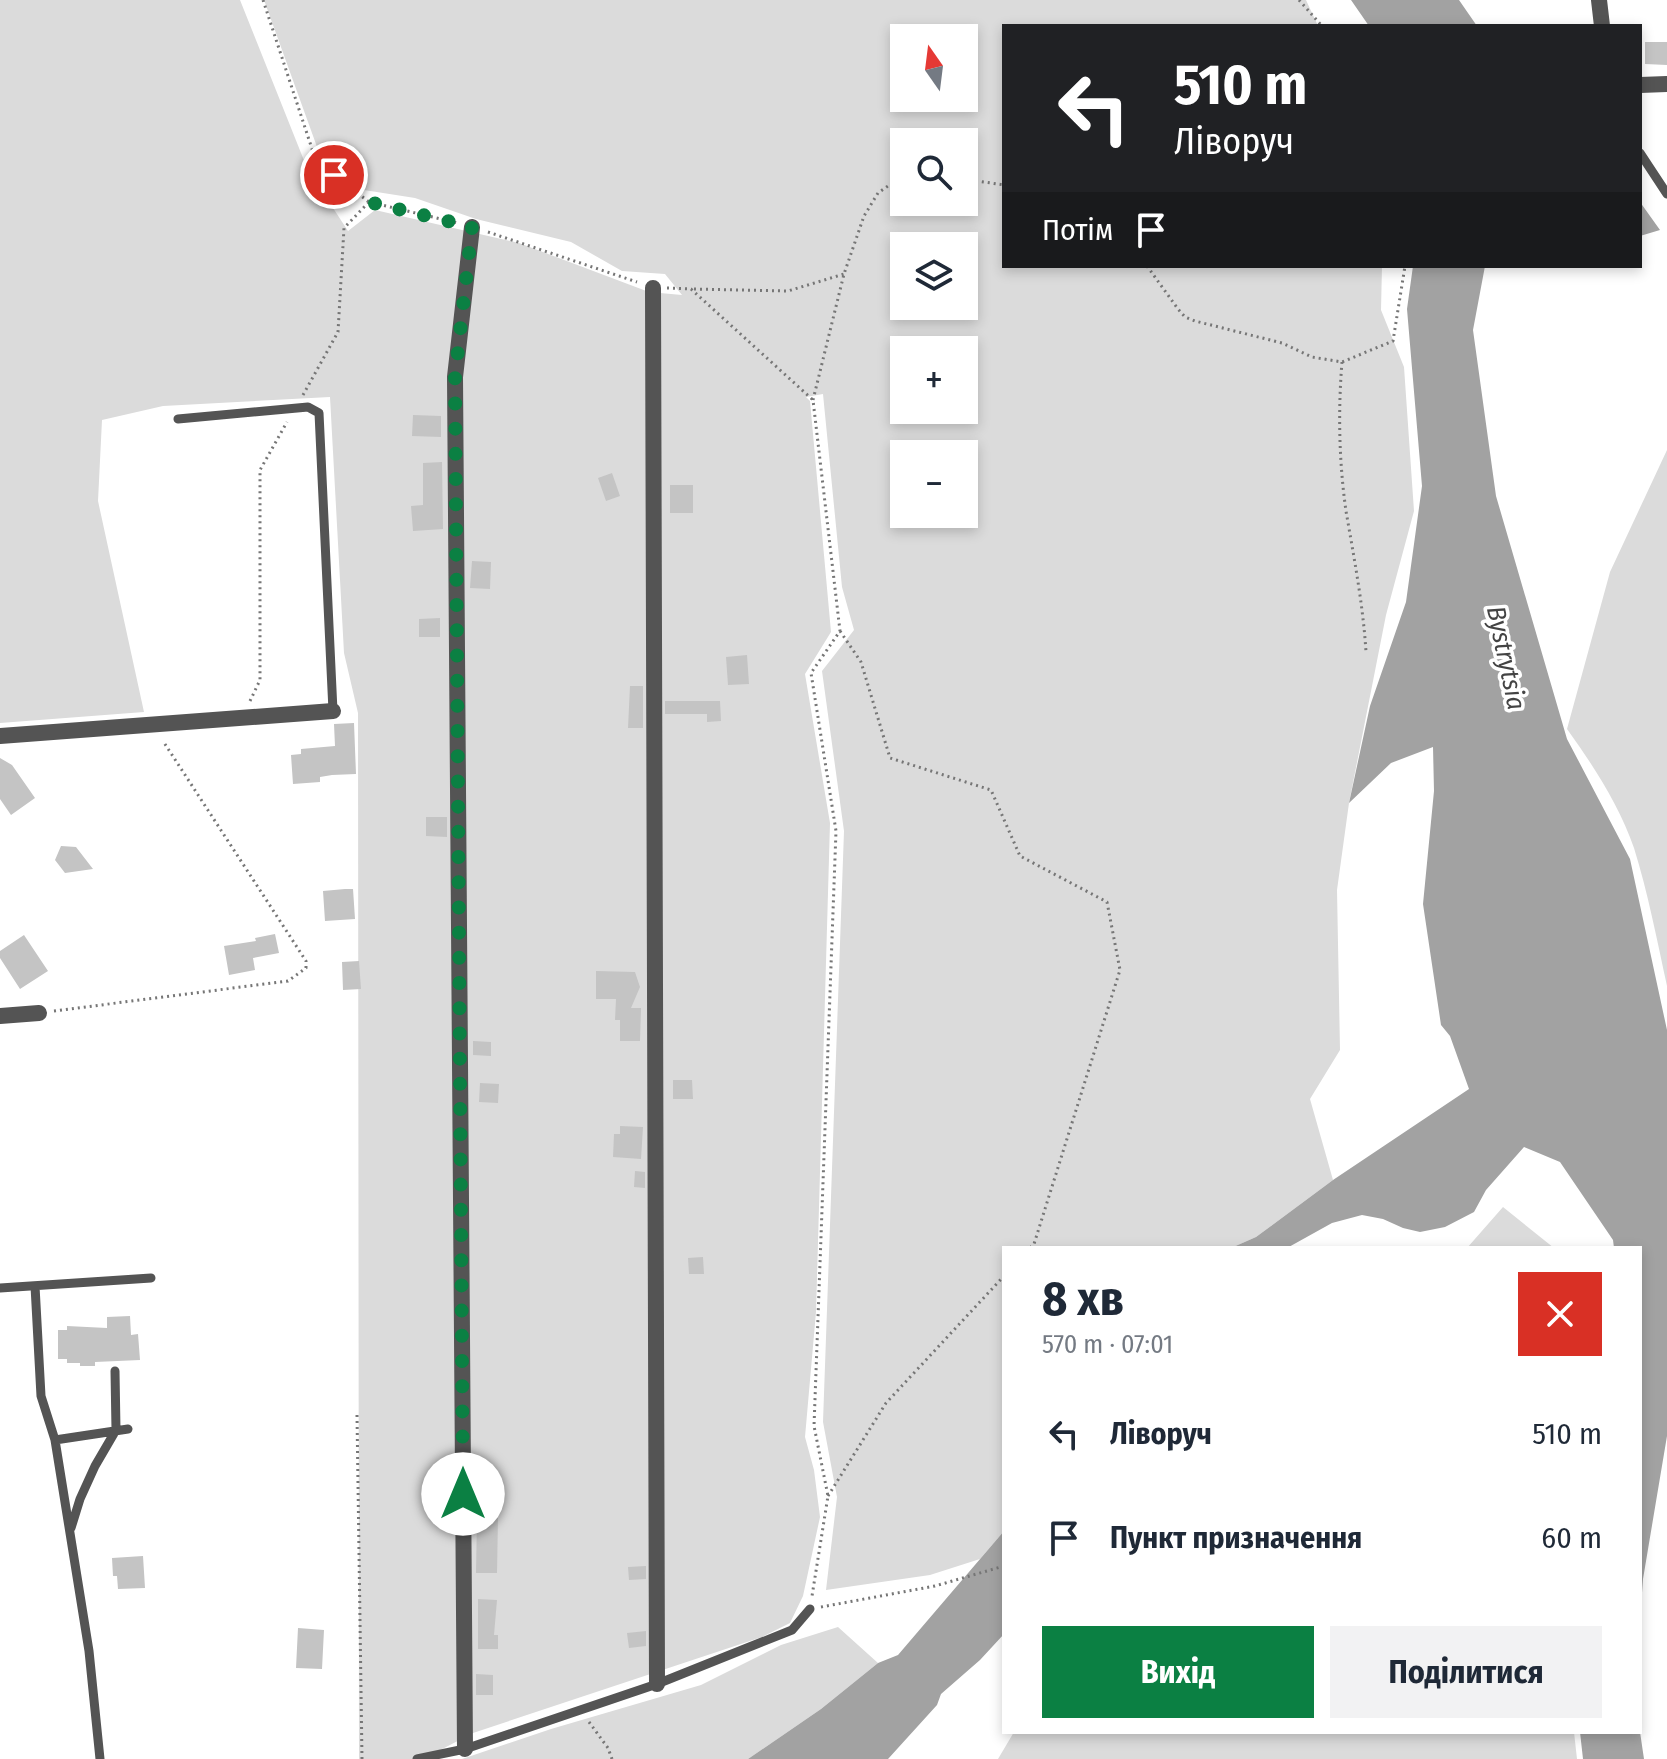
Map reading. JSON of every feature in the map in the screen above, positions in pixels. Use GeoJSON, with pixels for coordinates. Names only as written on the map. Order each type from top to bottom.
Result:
{"type":"FeatureCollection","features":[{"type":"Feature","properties":{"kind":"street"},"geometry":{"type":"LineString","coordinates":[[1599,0],[1602,24]]}},
{"type":"Feature","properties":{"kind":"street"},"geometry":{"type":"LineString","coordinates":[[1642,85],[1667,84]]}},
{"type":"Feature","properties":{"kind":"street"},"geometry":{"type":"LineString","coordinates":[[465,1749],[455,377],[472,227]]}},
{"type":"Feature","properties":{"kind":"street"},"geometry":{"type":"LineString","coordinates":[[653,288],[657,1684]]}},
{"type":"Feature","properties":{"kind":"street"},"geometry":{"type":"LineString","coordinates":[[0,736],[333,711]]}},
{"type":"Feature","properties":{"kind":"street"},"geometry":{"type":"LineString","coordinates":[[0,1016],[39,1013]]}},
{"type":"Feature","properties":{"kind":"lane"},"geometry":{"type":"LineString","coordinates":[[1642,156],[1667,194]]}},
{"type":"Feature","properties":{"kind":"lane"},"geometry":{"type":"LineString","coordinates":[[178,419],[315,408],[321,419],[333,711]]}},
{"type":"Feature","properties":{"kind":"lane"},"geometry":{"type":"LineString","coordinates":[[0,1288],[151,1278]]}},
{"type":"Feature","properties":{"kind":"lane"},"geometry":{"type":"LineString","coordinates":[[35,1286],[41,1396],[55,1440],[70,1531],[89,1651],[100,1759]]}},
{"type":"Feature","properties":{"kind":"lane"},"geometry":{"type":"LineString","coordinates":[[70,1531],[85,1488],[116,1430],[115,1371]]}},
{"type":"Feature","properties":{"kind":"lane"},"geometry":{"type":"LineString","coordinates":[[55,1440],[128,1429]]}},
{"type":"Feature","properties":{"kind":"lane"},"geometry":{"type":"LineString","coordinates":[[417,1759],[465,1749],[657,1684],[792,1630],[810,1609]]}},
{"type":"Feature","properties":{"kind":"path"},"geometry":{"type":"LineString","coordinates":[[263,0],[316,161],[369,202],[472,227],[653,288],[788,291],[844,274]]}},
{"type":"Feature","properties":{"kind":"path"},"geometry":{"type":"LineString","coordinates":[[1299,0],[1320,24]]}},
{"type":"Feature","properties":{"kind":"path"},"geometry":{"type":"LineString","coordinates":[[978,181],[1002,185]]}},
{"type":"Feature","properties":{"kind":"path"},"geometry":{"type":"LineString","coordinates":[[890,185],[871,202],[844,274],[813,400],[840,631],[861,662],[890,758],[991,790],[1020,856],[1107,902],[1120,970],[1032,1246]]}},
{"type":"Feature","properties":{"kind":"path"},"geometry":{"type":"LineString","coordinates":[[243,718],[260,680],[260,470],[338,332],[344,228],[369,202]]}},
{"type":"Feature","properties":{"kind":"path"},"geometry":{"type":"LineString","coordinates":[[1148,268],[1185,317],[1282,343],[1312,357],[1342,362],[1393,341],[1405,268]]}},
{"type":"Feature","properties":{"kind":"path"},"geometry":{"type":"LineString","coordinates":[[691,289],[813,400]]}},
{"type":"Feature","properties":{"kind":"path"},"geometry":{"type":"LineString","coordinates":[[1342,362],[1339,400],[1342,474],[1360,589],[1366,652]]}},
{"type":"Feature","properties":{"kind":"path"},"geometry":{"type":"LineString","coordinates":[[840,631],[811,673],[836,831],[814,1426],[828,1496],[810,1609],[935,1586],[1002,1567]]}},
{"type":"Feature","properties":{"kind":"path"},"geometry":{"type":"LineString","coordinates":[[39,1013],[288,981],[306,968],[306,961],[152,724]]}},
{"type":"Feature","properties":{"kind":"path"},"geometry":{"type":"LineString","coordinates":[[828,1496],[886,1403],[1002,1278]]}},
{"type":"Feature","properties":{"kind":"path"},"geometry":{"type":"LineString","coordinates":[[357,1415],[362,1759]]}},
{"type":"Feature","properties":{"kind":"path"},"geometry":{"type":"LineString","coordinates":[[579,1709],[608,1748],[612,1759]]}},
{"type":"Feature","properties":{"kind":"shaded area"},"geometry":{"type":"Polygon","coordinates":[[[0,0],[240,0],[307,168],[348,231],[375,210],[519,243],[649,292],[682,295],[665,274],[622,271],[571,242],[476,219],[415,198],[364,190],[321,158],[264,0],[1306,0],[1317,24],[1002,24],[1002,268],[1382,268],[1381,310],[1404,367],[1414,511],[1386,615],[1349,803],[1337,890],[1340,1050],[1310,1099],[1333,1180],[1256,1237],[1236,1246],[1002,1246],[1002,1533],[980,1559],[930,1575],[826,1590],[837,1497],[823,1422],[844,831],[822,671],[854,630],[842,587],[823,394],[806,397],[810,401],[831,632],[805,674],[830,823],[816,1312],[805,1437],[814,1470],[820,1517],[803,1596],[790,1623],[762,1637],[473,1733],[423,1759],[359,1759],[358,713],[344,653],[330,397],[163,406],[102,420],[98,501],[144,712],[0,723],[0,0]]]}},
{"type":"Feature","properties":{"kind":"shaded area"},"geometry":{"type":"Polygon","coordinates":[[[1667,450],[1667,986],[1644,882],[1628,832],[1605,786],[1567,729],[1610,572],[1667,450]]]}},
{"type":"Feature","properties":{"kind":"shaded area"},"geometry":{"type":"Polygon","coordinates":[[[1503,1207],[1552,1246],[1469,1246],[1503,1207]]]}},
{"type":"Feature","properties":{"kind":"shaded area"},"geometry":{"type":"Polygon","coordinates":[[[838,1627],[878,1663],[821,1709],[748,1759],[462,1759],[701,1685],[781,1645],[838,1627]]]}},
{"type":"Feature","properties":{"kind":"shaded area"},"geometry":{"type":"Polygon","coordinates":[[[1013,1734],[1574,1734],[1577,1759],[998,1759],[1013,1734]]]}},
{"type":"Feature","properties":{"kind":"water"},"geometry":{"type":"Polygon","coordinates":[[[1351,0],[1459,0],[1476,24],[1368,24],[1351,0]]]}},
{"type":"Feature","properties":{"kind":"water"},"geometry":{"type":"Polygon","coordinates":[[[1642,205],[1660,230],[1642,235],[1642,205]]]}},
{"type":"Feature","properties":{"kind":"water","name":"Bystrytsia"},"geometry":{"type":"Polygon","coordinates":[[[1413,268],[1485,268],[1473,330],[1496,496],[1567,739],[1630,859],[1667,1030],[1667,1436],[1642,1593],[1642,1246],[1614,1246],[1613,1240],[1560,1162],[1524,1147],[1486,1190],[1474,1212],[1445,1227],[1420,1232],[1362,1215],[1332,1223],[1291,1246],[1236,1246],[1256,1237],[1333,1180],[1469,1089],[1450,1036],[1441,1025],[1423,904],[1434,791],[1433,747],[1391,763],[1349,803],[1370,706],[1406,602],[1422,486],[1407,309],[1413,268]]]}},
{"type":"Feature","properties":{"kind":"water"},"geometry":{"type":"Polygon","coordinates":[[[1002,1533],[1002,1636],[941,1694],[937,1705],[888,1759],[748,1759],[821,1709],[878,1663],[898,1655],[1002,1533]]]}},
{"type":"Feature","properties":{"kind":"water"},"geometry":{"type":"Polygon","coordinates":[[[1580,1734],[1640,1734],[1644,1759],[1583,1759],[1580,1734]]]}},
{"type":"Feature","properties":{"kind":"building"},"geometry":{"type":"Polygon","coordinates":[[[1645,42],[1667,42],[1667,65],[1645,64],[1645,42]]]}},
{"type":"Feature","properties":{"kind":"building"},"geometry":{"type":"Polygon","coordinates":[[[413,415],[441,416],[441,437],[412,436],[413,415]]]}},
{"type":"Feature","properties":{"kind":"building"},"geometry":{"type":"Polygon","coordinates":[[[442,462],[443,529],[413,531],[411,506],[423,505],[423,463],[442,462]]]}},
{"type":"Feature","properties":{"kind":"building"},"geometry":{"type":"Polygon","coordinates":[[[612,473],[620,496],[606,501],[598,478],[612,473]]]}},
{"type":"Feature","properties":{"kind":"building"},"geometry":{"type":"Polygon","coordinates":[[[670,485],[693,485],[693,513],[670,513],[670,485]]]}},
{"type":"Feature","properties":{"kind":"building"},"geometry":{"type":"Polygon","coordinates":[[[472,561],[491,562],[490,589],[470,588],[472,561]]]}},
{"type":"Feature","properties":{"kind":"building"},"geometry":{"type":"Polygon","coordinates":[[[440,618],[440,637],[419,637],[419,619],[440,618]]]}},
{"type":"Feature","properties":{"kind":"building"},"geometry":{"type":"Polygon","coordinates":[[[747,655],[749,684],[728,685],[726,657],[747,655]]]}},
{"type":"Feature","properties":{"kind":"building"},"geometry":{"type":"Polygon","coordinates":[[[630,686],[643,686],[643,728],[628,728],[630,686]]]}},
{"type":"Feature","properties":{"kind":"building"},"geometry":{"type":"Polygon","coordinates":[[[665,701],[720,701],[721,721],[707,722],[707,714],[665,714],[665,701]]]}},
{"type":"Feature","properties":{"kind":"building"},"geometry":{"type":"Polygon","coordinates":[[[354,723],[356,774],[332,775],[320,777],[320,782],[293,784],[291,755],[301,754],[301,749],[335,746],[334,724],[354,723]]]}},
{"type":"Feature","properties":{"kind":"building"},"geometry":{"type":"Polygon","coordinates":[[[0,758],[12,765],[35,798],[11,815],[0,799],[0,758]]]}},
{"type":"Feature","properties":{"kind":"building"},"geometry":{"type":"Polygon","coordinates":[[[426,817],[447,817],[447,837],[426,836],[426,817]]]}},
{"type":"Feature","properties":{"kind":"building"},"geometry":{"type":"Polygon","coordinates":[[[61,846],[76,847],[93,869],[65,873],[55,860],[61,846]]]}},
{"type":"Feature","properties":{"kind":"building"},"geometry":{"type":"Polygon","coordinates":[[[353,889],[355,919],[325,921],[323,891],[353,889]]]}},
{"type":"Feature","properties":{"kind":"building"},"geometry":{"type":"Polygon","coordinates":[[[275,934],[279,953],[253,958],[255,970],[229,975],[224,946],[256,941],[255,938],[275,934]]]}},
{"type":"Feature","properties":{"kind":"building"},"geometry":{"type":"Polygon","coordinates":[[[24,935],[48,971],[20,989],[0,958],[0,951],[24,935]]]}},
{"type":"Feature","properties":{"kind":"building"},"geometry":{"type":"Polygon","coordinates":[[[359,961],[361,989],[343,990],[342,962],[359,961]]]}},
{"type":"Feature","properties":{"kind":"building"},"geometry":{"type":"Polygon","coordinates":[[[596,971],[635,972],[640,987],[631,1008],[641,1008],[640,1041],[620,1041],[620,1020],[615,1020],[616,999],[596,999],[596,971]]]}},
{"type":"Feature","properties":{"kind":"building"},"geometry":{"type":"Polygon","coordinates":[[[473,1041],[491,1042],[491,1056],[473,1055],[473,1041]]]}},
{"type":"Feature","properties":{"kind":"building"},"geometry":{"type":"Polygon","coordinates":[[[673,1080],[692,1080],[693,1099],[673,1099],[673,1080]]]}},
{"type":"Feature","properties":{"kind":"building"},"geometry":{"type":"Polygon","coordinates":[[[480,1083],[499,1084],[498,1103],[479,1102],[480,1083]]]}},
{"type":"Feature","properties":{"kind":"building"},"geometry":{"type":"Polygon","coordinates":[[[620,1126],[643,1127],[641,1159],[613,1157],[614,1134],[620,1134],[620,1126]]]}},
{"type":"Feature","properties":{"kind":"building"},"geometry":{"type":"Polygon","coordinates":[[[635,1171],[645,1172],[645,1188],[634,1187],[635,1171]]]}},
{"type":"Feature","properties":{"kind":"building"},"geometry":{"type":"Polygon","coordinates":[[[703,1257],[704,1274],[689,1274],[688,1258],[703,1257]]]}},
{"type":"Feature","properties":{"kind":"building"},"geometry":{"type":"Polygon","coordinates":[[[130,1316],[131,1335],[138,1334],[140,1360],[95,1362],[95,1366],[80,1366],[80,1363],[58,1359],[58,1330],[67,1330],[67,1326],[107,1328],[107,1317],[130,1316]]]}},
{"type":"Feature","properties":{"kind":"building"},"geometry":{"type":"Polygon","coordinates":[[[477,1517],[498,1518],[497,1573],[476,1573],[477,1517]]]}},
{"type":"Feature","properties":{"kind":"building"},"geometry":{"type":"Polygon","coordinates":[[[143,1556],[145,1588],[118,1589],[117,1576],[113,1576],[112,1558],[143,1556]]]}},
{"type":"Feature","properties":{"kind":"building"},"geometry":{"type":"Polygon","coordinates":[[[646,1566],[646,1579],[629,1580],[628,1567],[646,1566]]]}},
{"type":"Feature","properties":{"kind":"building"},"geometry":{"type":"Polygon","coordinates":[[[478,1599],[497,1600],[494,1635],[498,1635],[498,1649],[478,1649],[478,1599]]]}},
{"type":"Feature","properties":{"kind":"building"},"geometry":{"type":"Polygon","coordinates":[[[298,1628],[324,1630],[322,1669],[296,1668],[298,1628]]]}},
{"type":"Feature","properties":{"kind":"building"},"geometry":{"type":"Polygon","coordinates":[[[646,1631],[646,1646],[629,1648],[627,1633],[646,1631]]]}},
{"type":"Feature","properties":{"kind":"building"},"geometry":{"type":"Polygon","coordinates":[[[476,1674],[493,1675],[493,1695],[476,1695],[476,1674]]]}},
{"type":"Feature","properties":{"kind":"route"},"geometry":{"type":"LineString","coordinates":[[334,175],[369,202],[472,227],[455,377],[463,1494]]}}]}
